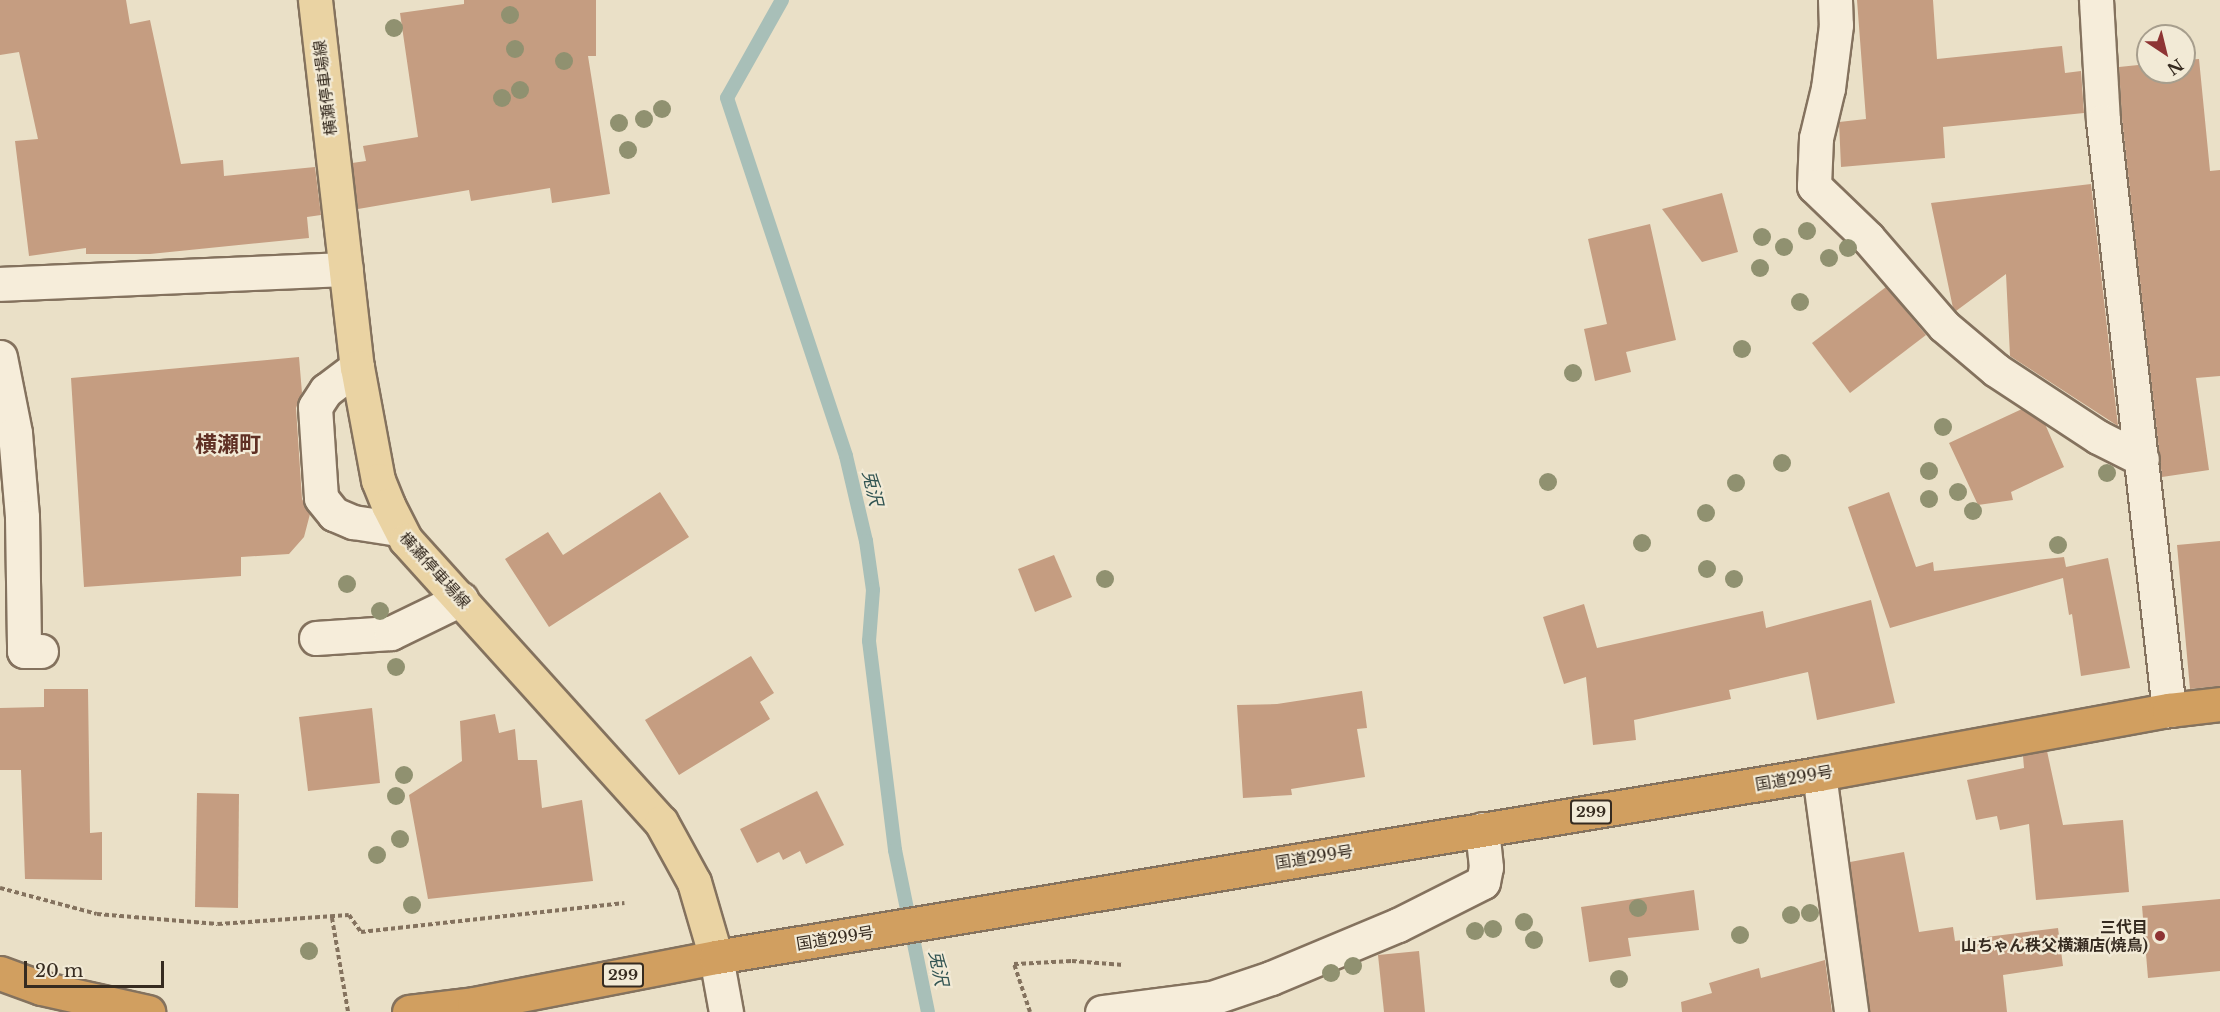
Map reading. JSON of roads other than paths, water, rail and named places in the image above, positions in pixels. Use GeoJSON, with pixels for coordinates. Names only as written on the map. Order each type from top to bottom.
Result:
{"type":"FeatureCollection","features":[{"type":"Feature","properties":{"kind":"highway","name":"国道299号"},"geometry":{"type":"LineString","coordinates":[[409,1012],[474,1004],[716,957],[838,939],[961,916],[1818,774],[2169,710],[2220,704]]}},
{"type":"Feature","properties":{"kind":"highway"},"geometry":{"type":"LineString","coordinates":[[0,973],[40,988],[148,1012]]}},
{"type":"Feature","properties":{"kind":"main road","name":"横瀬停車場線"},"geometry":{"type":"LineString","coordinates":[[315,0],[357,367],[378,480],[406,540],[661,822],[694,882],[716,957]]}},
{"type":"Feature","properties":{"kind":"street"},"geometry":{"type":"LineString","coordinates":[[1835,0],[1836,24],[1828,88],[1816,138],[1814,186],[1868,238],[1944,327],[1996,370],[2098,437],[2142,459]]}},
{"type":"Feature","properties":{"kind":"street"},"geometry":{"type":"LineString","coordinates":[[2096,0],[2103,121],[2169,710]]}},
{"type":"Feature","properties":{"kind":"street"},"geometry":{"type":"LineString","coordinates":[[0,284],[346,268]]}},
{"type":"Feature","properties":{"kind":"street"},"geometry":{"type":"LineString","coordinates":[[0,357],[15,434],[22,517],[24,651],[41,651]]}},
{"type":"Feature","properties":{"kind":"street"},"geometry":{"type":"LineString","coordinates":[[357,367],[326,390],[315,407],[321,498],[334,514],[353,522],[399,529]]}},
{"type":"Feature","properties":{"kind":"street"},"geometry":{"type":"LineString","coordinates":[[316,638],[391,633],[461,599]]}},
{"type":"Feature","properties":{"kind":"street"},"geometry":{"type":"LineString","coordinates":[[1818,774],[1851,1012]]}},
{"type":"Feature","properties":{"kind":"street"},"geometry":{"type":"LineString","coordinates":[[1102,1012],[1212,998],[1271,978],[1398,925],[1483,882],[1486,867],[1482,830]]}},
{"type":"Feature","properties":{"kind":"street"},"geometry":{"type":"LineString","coordinates":[[716,957],[726,1012]]}},
{"type":"Feature","properties":{"kind":"waterway","name":"兎沢"},"geometry":{"type":"LineString","coordinates":[[782,0],[727,98],[846,456],[866,541],[873,590],[869,641],[895,850],[928,1012]]}},
{"type":"Feature","properties":{"kind":"place","name":"三代目 山ちゃん秩父横瀬店(焼鳥)"},"geometry":{"type":"Point","coordinates":[2160,936]}},
{"type":"Feature","properties":{"kind":"district","name":"横瀬町"},"geometry":{"type":"Point","coordinates":[228,445]}}]}
